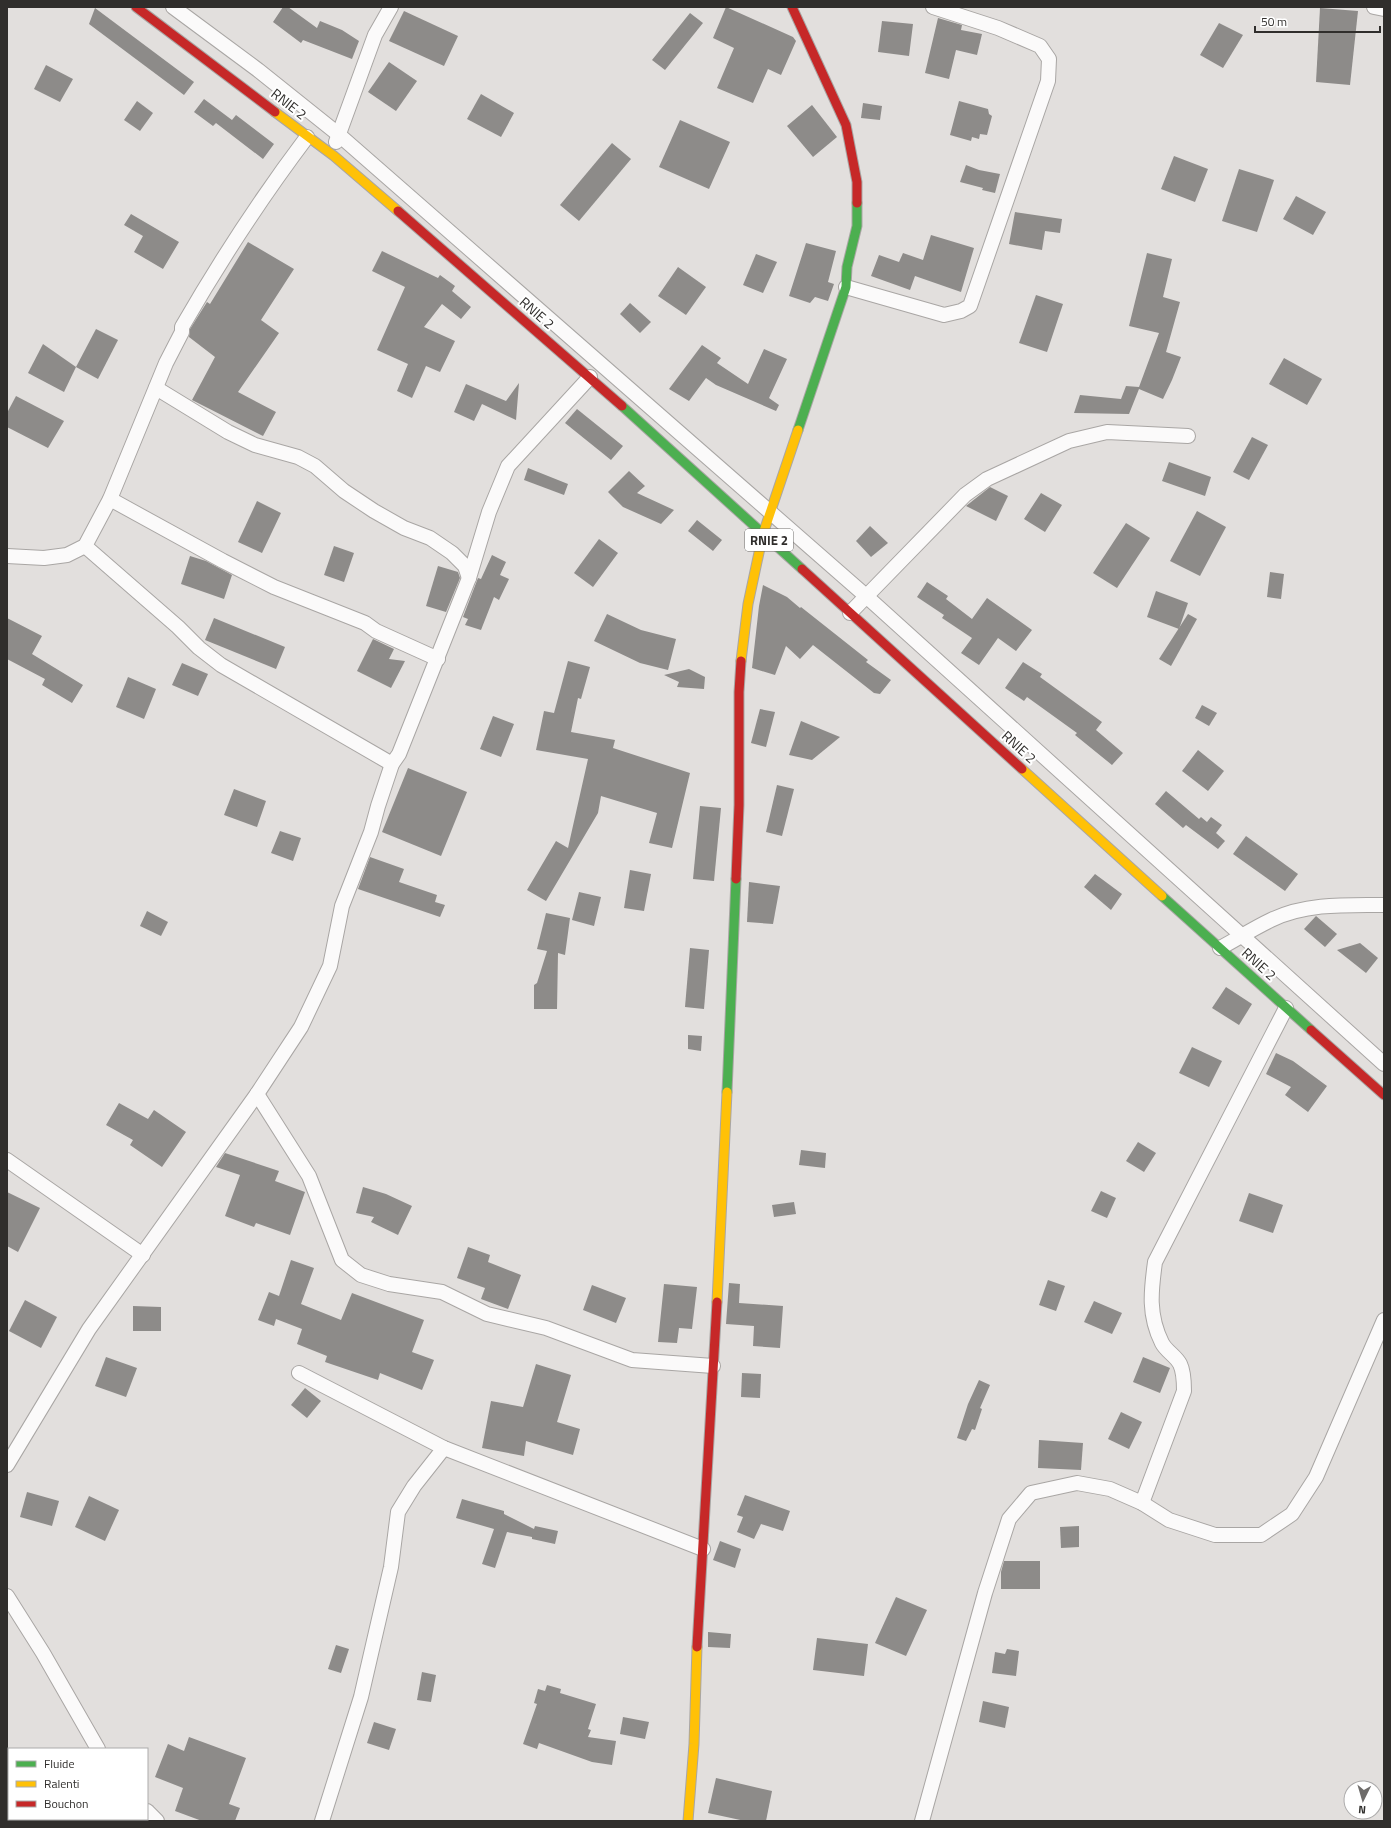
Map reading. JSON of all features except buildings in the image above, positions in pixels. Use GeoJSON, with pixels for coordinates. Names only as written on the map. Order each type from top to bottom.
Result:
{"type":"FeatureCollection","features":[{"type":"Feature","properties":{"kind":"main road","name":"RNIE 2"},"geometry":{"type":"LineString","coordinates":[[136,7],[334,156],[590,377],[1286,1008],[1384,1095]]}},
{"type":"Feature","properties":{"kind":"main road"},"geometry":{"type":"LineString","coordinates":[[688,1821],[694,1744],[698,1639],[735,917],[739,805],[739,692],[742,652],[748,604],[763,534],[846,287],[847,266],[857,226],[857,182],[846,125],[792,7]]}},
{"type":"Feature","properties":{"kind":"street"},"geometry":{"type":"LineString","coordinates":[[173,7],[258,70],[338,134],[866,596],[1384,1064]]}},
{"type":"Feature","properties":{"kind":"street"},"geometry":{"type":"LineString","coordinates":[[334,156],[338,134],[375,34],[391,7]]}},
{"type":"Feature","properties":{"kind":"street"},"geometry":{"type":"LineString","coordinates":[[846,287],[944,315],[961,311],[970,306],[1048,81],[1049,59],[1040,46],[998,28],[933,7]]}},
{"type":"Feature","properties":{"kind":"street"},"geometry":{"type":"LineString","coordinates":[[1374,7],[1384,9]]}},
{"type":"Feature","properties":{"kind":"street"},"geometry":{"type":"LineString","coordinates":[[7,556],[44,558],[67,555],[85,546],[110,498],[156,388],[182,332],[182,328],[209,281],[265,193],[307,137]]}},
{"type":"Feature","properties":{"kind":"street"},"geometry":{"type":"LineString","coordinates":[[7,1465],[89,1329],[257,1094],[301,1027],[330,966],[342,906],[371,832],[392,764],[399,754],[438,659],[469,578],[489,512],[508,466],[590,377]]}},
{"type":"Feature","properties":{"kind":"street"},"geometry":{"type":"LineString","coordinates":[[156,388],[235,435],[255,445],[298,457],[315,466],[344,491],[374,511],[404,528],[430,538],[452,553],[465,566],[469,578]]}},
{"type":"Feature","properties":{"kind":"street"},"geometry":{"type":"LineString","coordinates":[[850,613],[965,495],[987,479],[1069,441],[1107,432],[1188,436]]}},
{"type":"Feature","properties":{"kind":"street"},"geometry":{"type":"LineString","coordinates":[[110,498],[223,561],[274,587],[365,623],[376,632],[438,659]]}},
{"type":"Feature","properties":{"kind":"street"},"geometry":{"type":"LineString","coordinates":[[85,546],[178,627],[199,648],[221,665],[392,764]]}},
{"type":"Feature","properties":{"kind":"street"},"geometry":{"type":"LineString","coordinates":[[1220,948],[1272,919],[1304,909],[1346,904],[1384,905]]}},
{"type":"Feature","properties":{"kind":"street"},"geometry":{"type":"LineString","coordinates":[[1142,1503],[1184,1391],[1180,1364],[1162,1344],[1152,1317],[1151,1294],[1155,1262],[1286,1008]]}},
{"type":"Feature","properties":{"kind":"street"},"geometry":{"type":"LineString","coordinates":[[257,1094],[309,1176],[342,1260],[361,1275],[389,1284],[442,1292],[487,1314],[546,1328],[632,1360],[713,1366]]}},
{"type":"Feature","properties":{"kind":"street"},"geometry":{"type":"LineString","coordinates":[[7,1160],[143,1255]]}},
{"type":"Feature","properties":{"kind":"street"},"geometry":{"type":"LineString","coordinates":[[922,1821],[985,1593],[1009,1519],[1031,1493],[1077,1483],[1110,1488],[1142,1503],[1169,1520],[1215,1535],[1261,1535],[1292,1514],[1316,1477],[1384,1320]]}},
{"type":"Feature","properties":{"kind":"street"},"geometry":{"type":"LineString","coordinates":[[299,1373],[444,1448],[703,1549]]}},
{"type":"Feature","properties":{"kind":"street"},"geometry":{"type":"LineString","coordinates":[[322,1821],[361,1697],[391,1567],[398,1512],[414,1486],[444,1448]]}},
{"type":"Feature","properties":{"kind":"street"},"geometry":{"type":"LineString","coordinates":[[7,1596],[43,1653],[97,1748]]}},
{"type":"Feature","properties":{"kind":"street"},"geometry":{"type":"LineString","coordinates":[[148,1811],[157,1821]]}},
{"type":"Feature","properties":{"kind":"traffic: fast"},"geometry":{"type":"LineString","coordinates":[[798,430],[846,287],[847,267],[857,226],[857,203]]}},
{"type":"Feature","properties":{"kind":"traffic: fast"},"geometry":{"type":"LineString","coordinates":[[622,406],[802,569]]}},
{"type":"Feature","properties":{"kind":"traffic: fast"},"geometry":{"type":"LineString","coordinates":[[727,1092],[736,879]]}},
{"type":"Feature","properties":{"kind":"traffic: fast"},"geometry":{"type":"LineString","coordinates":[[1162,896],[1311,1030]]}},
{"type":"Feature","properties":{"kind":"traffic: slow"},"geometry":{"type":"LineString","coordinates":[[275,112],[334,156],[398,211]]}},
{"type":"Feature","properties":{"kind":"traffic: slow"},"geometry":{"type":"LineString","coordinates":[[741,661],[748,604],[763,534],[798,430]]}},
{"type":"Feature","properties":{"kind":"traffic: slow"},"geometry":{"type":"LineString","coordinates":[[1022,769],[1162,896]]}},
{"type":"Feature","properties":{"kind":"traffic: slow"},"geometry":{"type":"LineString","coordinates":[[717,1302],[727,1092]]}},
{"type":"Feature","properties":{"kind":"traffic: slow"},"geometry":{"type":"LineString","coordinates":[[688,1821],[694,1744],[697,1647]]}},
{"type":"Feature","properties":{"kind":"traffic: jam"},"geometry":{"type":"LineString","coordinates":[[136,7],[275,112]]}},
{"type":"Feature","properties":{"kind":"traffic: jam"},"geometry":{"type":"LineString","coordinates":[[792,7],[846,125],[857,182],[857,203]]}},
{"type":"Feature","properties":{"kind":"traffic: jam"},"geometry":{"type":"LineString","coordinates":[[398,211],[622,406]]}},
{"type":"Feature","properties":{"kind":"traffic: jam"},"geometry":{"type":"LineString","coordinates":[[802,569],[1022,769]]}},
{"type":"Feature","properties":{"kind":"traffic: jam"},"geometry":{"type":"LineString","coordinates":[[736,879],[739,805],[739,692],[741,661]]}},
{"type":"Feature","properties":{"kind":"traffic: jam"},"geometry":{"type":"LineString","coordinates":[[1311,1030],[1384,1095]]}},
{"type":"Feature","properties":{"kind":"traffic: jam"},"geometry":{"type":"LineString","coordinates":[[697,1647],[717,1302]]}}]}
